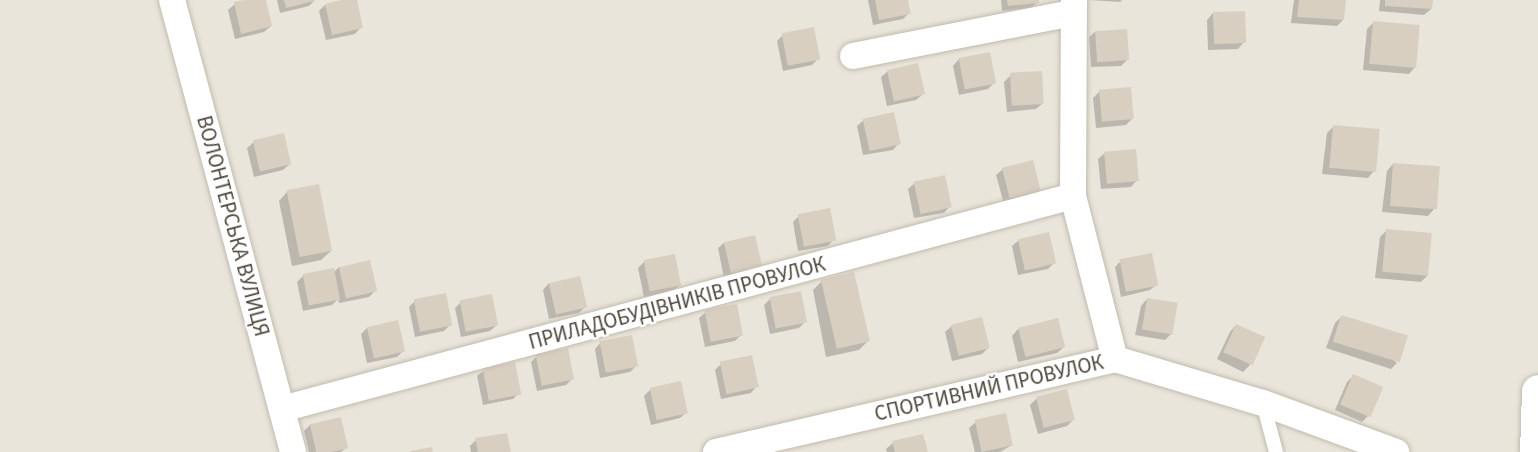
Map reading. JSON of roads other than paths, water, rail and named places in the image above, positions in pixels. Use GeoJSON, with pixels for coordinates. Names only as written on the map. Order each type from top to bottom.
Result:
{"type":"FeatureCollection","features":[{"type":"Feature","properties":{"kind":"street","name":"ВОЛОНТЕРСЬКА ВУЛИЦЯ"},"geometry":{"type":"LineString","coordinates":[[172,0],[293,452]]}},
{"type":"Feature","properties":{"kind":"street"},"geometry":{"type":"LineString","coordinates":[[853,56],[1074,7],[1073,196],[1114,359]]}},
{"type":"Feature","properties":{"kind":"street","name":"ПРИЛАДОБУДІВНИКІВ ПРОВУЛОК"},"geometry":{"type":"LineString","coordinates":[[282,409],[1073,196]]}},
{"type":"Feature","properties":{"kind":"street","name":"СПОРТИВНИЙ ПРОВУЛОК"},"geometry":{"type":"LineString","coordinates":[[716,452],[1114,359],[1263,403],[1396,452]]}},
{"type":"Feature","properties":{"kind":"street"},"geometry":{"type":"LineString","coordinates":[[1536,452],[1538,391]]}},
{"type":"Feature","properties":{"kind":"lane"},"geometry":{"type":"LineString","coordinates":[[1263,403],[1276,452]]}}]}
